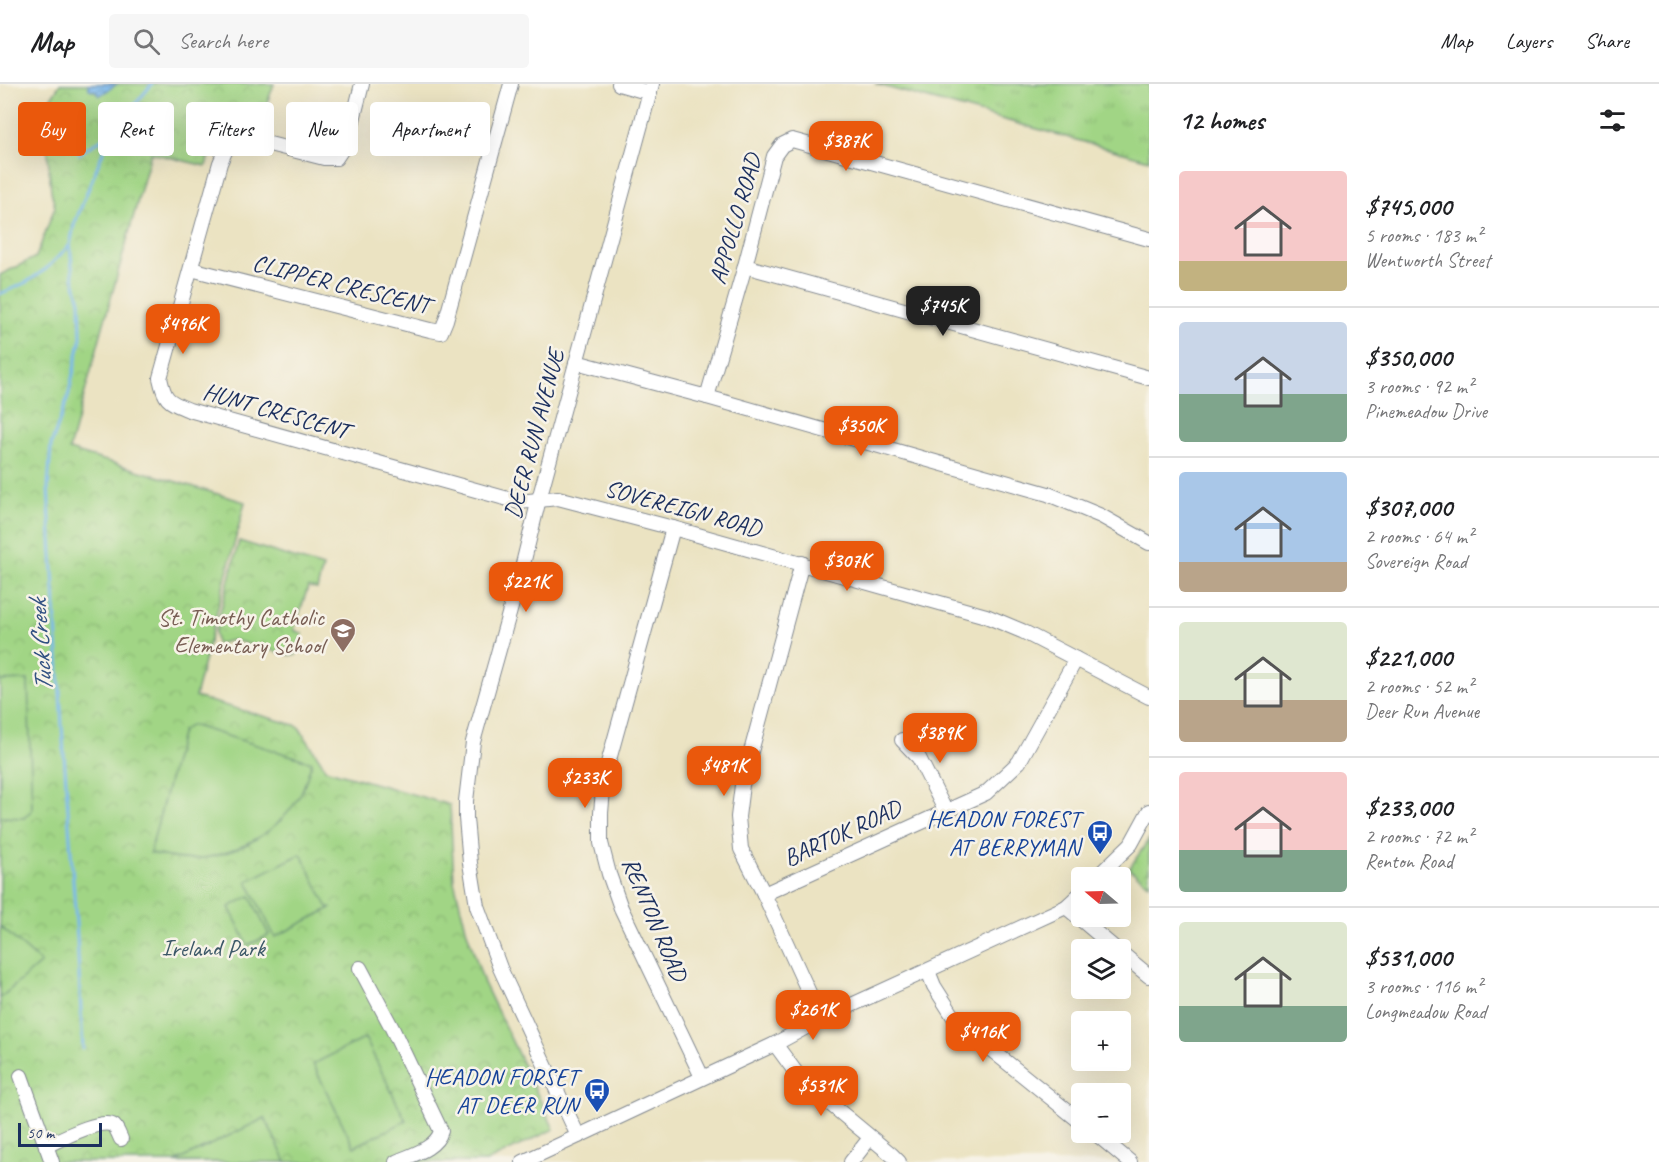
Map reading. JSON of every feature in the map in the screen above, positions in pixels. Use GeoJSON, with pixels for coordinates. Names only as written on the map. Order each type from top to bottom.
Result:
{"type":"FeatureCollection","features":[{"type":"Feature","properties":{"kind":"street","name":"HUNT CRESCENT"},"geometry":{"type":"LineString","coordinates":[[362,84],[348,140],[336,158],[324,158],[242,137],[227,147],[220,163],[160,378],[163,394],[172,403],[189,410],[519,502],[539,499]]}},
{"type":"Feature","properties":{"kind":"street","name":"CLIPPER CRESCENT"},"geometry":{"type":"LineString","coordinates":[[191,269],[441,332],[511,84]]}},
{"type":"Feature","properties":{"kind":"street"},"geometry":{"type":"LineString","coordinates":[[619,84],[651,88]]}},
{"type":"Feature","properties":{"kind":"street","name":"DEER RUN AVENUE"},"geometry":{"type":"LineString","coordinates":[[578,1136],[500,969],[477,906],[470,863],[466,801],[473,742],[651,88]]}},
{"type":"Feature","properties":{"kind":"street","name":"APPOLLO ROAD"},"geometry":{"type":"LineString","coordinates":[[707,397],[774,156],[782,146],[792,140],[1149,239]]}},
{"type":"Feature","properties":{"kind":"street"},"geometry":{"type":"LineString","coordinates":[[745,266],[1149,378]]}},
{"type":"Feature","properties":{"kind":"street"},"geometry":{"type":"LineString","coordinates":[[576,362],[1048,494],[1101,516],[1149,543]]}},
{"type":"Feature","properties":{"kind":"street","name":"SOVEREIGN ROAD"},"geometry":{"type":"LineString","coordinates":[[539,499],[558,498],[673,528],[986,616],[1022,631],[1149,697]]}},
{"type":"Feature","properties":{"kind":"street","name":"RENTON ROAD"},"geometry":{"type":"LineString","coordinates":[[673,528],[604,778],[601,843],[621,908],[702,1077]]}},
{"type":"Feature","properties":{"kind":"street"},"geometry":{"type":"LineString","coordinates":[[802,563],[741,785],[738,817],[741,849],[822,1019]]}},
{"type":"Feature","properties":{"kind":"street","name":"BARTOK ROAD"},"geometry":{"type":"LineString","coordinates":[[764,894],[986,793],[1019,762],[1076,658]]}},
{"type":"Feature","properties":{"kind":"street"},"geometry":{"type":"LineString","coordinates":[[902,740],[920,758],[945,810]]}},
{"type":"Feature","properties":{"kind":"street"},"geometry":{"type":"LineString","coordinates":[[1107,867],[1131,844],[1149,811]]}},
{"type":"Feature","properties":{"kind":"street"},"geometry":{"type":"LineString","coordinates":[[524,1162],[775,1044],[822,1019],[1066,907],[1071,902]]}},
{"type":"Feature","properties":{"kind":"street"},"geometry":{"type":"LineString","coordinates":[[1066,907],[1104,939]]}},
{"type":"Feature","properties":{"kind":"street"},"geometry":{"type":"LineString","coordinates":[[1131,961],[1149,976]]}},
{"type":"Feature","properties":{"kind":"street"},"geometry":{"type":"LineString","coordinates":[[360,968],[392,1028],[441,1131],[439,1138],[432,1144],[396,1162]]}},
{"type":"Feature","properties":{"kind":"street"},"geometry":{"type":"LineString","coordinates":[[928,971],[934,986],[957,1022],[1071,1114]]}},
{"type":"Feature","properties":{"kind":"street"},"geometry":{"type":"LineString","coordinates":[[775,1044],[797,1074],[822,1098],[899,1162]]}},
{"type":"Feature","properties":{"kind":"street"},"geometry":{"type":"LineString","coordinates":[[21,1076],[52,1162]]}},
{"type":"Feature","properties":{"kind":"street"},"geometry":{"type":"LineString","coordinates":[[46,1146],[102,1124],[115,1127],[122,1138]]}},
{"type":"Feature","properties":{"kind":"street"},"geometry":{"type":"LineString","coordinates":[[851,1162],[870,1138]]}},
{"type":"Feature","properties":{"kind":"street"},"geometry":{"type":"LineString","coordinates":[[1107,1143],[1130,1162]]}},
{"type":"Feature","properties":{"kind":"green space","name":"Ireland Park"},"geometry":{"type":"Polygon","coordinates":[[[60,84],[274,84],[267,102],[186,102],[186,156],[209,156],[206,166],[164,156],[174,156],[174,102],[98,102],[98,156],[150,156],[69,450],[245,502],[195,697],[298,726],[325,769],[450,805],[454,881],[467,932],[484,983],[554,1129],[486,1162],[0,1162],[0,275],[36,257],[55,207],[48,156],[86,156],[86,102],[48,102],[60,84]]]}},
{"type":"Feature","properties":{"kind":"green space"},"geometry":{"type":"Polygon","coordinates":[[[875,84],[1149,84],[1149,160],[875,84]]]}},
{"type":"Feature","properties":{"kind":"green space"},"geometry":{"type":"Polygon","coordinates":[[[239,541],[323,567],[317,589],[308,587],[294,630],[303,634],[296,655],[233,640],[216,644],[215,632],[239,541]]]}},
{"type":"Feature","properties":{"kind":"green space"},"geometry":{"type":"Polygon","coordinates":[[[28,680],[32,810],[24,818],[0,817],[0,681],[28,680]]]}},
{"type":"Feature","properties":{"kind":"green space"},"geometry":{"type":"Polygon","coordinates":[[[191,725],[312,762],[301,793],[292,807],[270,830],[256,839],[211,857],[184,859],[150,853],[182,731],[191,725]]]}},
{"type":"Feature","properties":{"kind":"green space"},"geometry":{"type":"Polygon","coordinates":[[[1149,839],[1149,884],[1131,870],[1130,867],[1149,839]]]}},
{"type":"Feature","properties":{"kind":"green space"},"geometry":{"type":"Polygon","coordinates":[[[301,854],[327,906],[331,908],[275,937],[247,881],[301,854]]]}},
{"type":"Feature","properties":{"kind":"green space"},"geometry":{"type":"Polygon","coordinates":[[[250,896],[269,935],[248,945],[229,907],[250,896]]]}},
{"type":"Feature","properties":{"kind":"green space"},"geometry":{"type":"Polygon","coordinates":[[[0,926],[41,963],[0,998],[0,926]]]}},
{"type":"Feature","properties":{"kind":"green space"},"geometry":{"type":"Polygon","coordinates":[[[365,1038],[406,1121],[354,1147],[313,1064],[365,1038]]]}},
{"type":"Feature","properties":{"kind":"green space"},"geometry":{"type":"Polygon","coordinates":[[[265,1118],[286,1162],[175,1162],[265,1118]]]}},
{"type":"Feature","properties":{"kind":"water"},"geometry":{"type":"Polygon","coordinates":[[[88,84],[117,84],[99,96],[96,91],[89,89],[88,84]]]}},
{"type":"Feature","properties":{"kind":"waterway","name":"Tuck Creek"},"geometry":{"type":"LineString","coordinates":[[83,1049],[48,487],[51,445],[68,397],[81,337],[80,301],[73,277],[70,245],[74,225],[113,131],[152,84]]}},
{"type":"Feature","properties":{"kind":"waterway","name":"Tuck Creek"},"geometry":{"type":"LineString","coordinates":[[86,149],[98,141]]}},
{"type":"Feature","properties":{"kind":"waterway","name":"Tuck Creek"},"geometry":{"type":"LineString","coordinates":[[0,294],[27,282],[46,269],[70,245]]}},
{"type":"Feature","properties":{"kind":"place","name":"St. Timothy Catholic Elementary School"},"geometry":{"type":"Point","coordinates":[343,654]}},
{"type":"Feature","properties":{"kind":"place","name":"HEADON FOREST AT BERRYMAN"},"geometry":{"type":"Point","coordinates":[1100,856]}},
{"type":"Feature","properties":{"kind":"place","name":"HEADON FORSET AT DEER RUN"},"geometry":{"type":"Point","coordinates":[597,1114]}}]}
